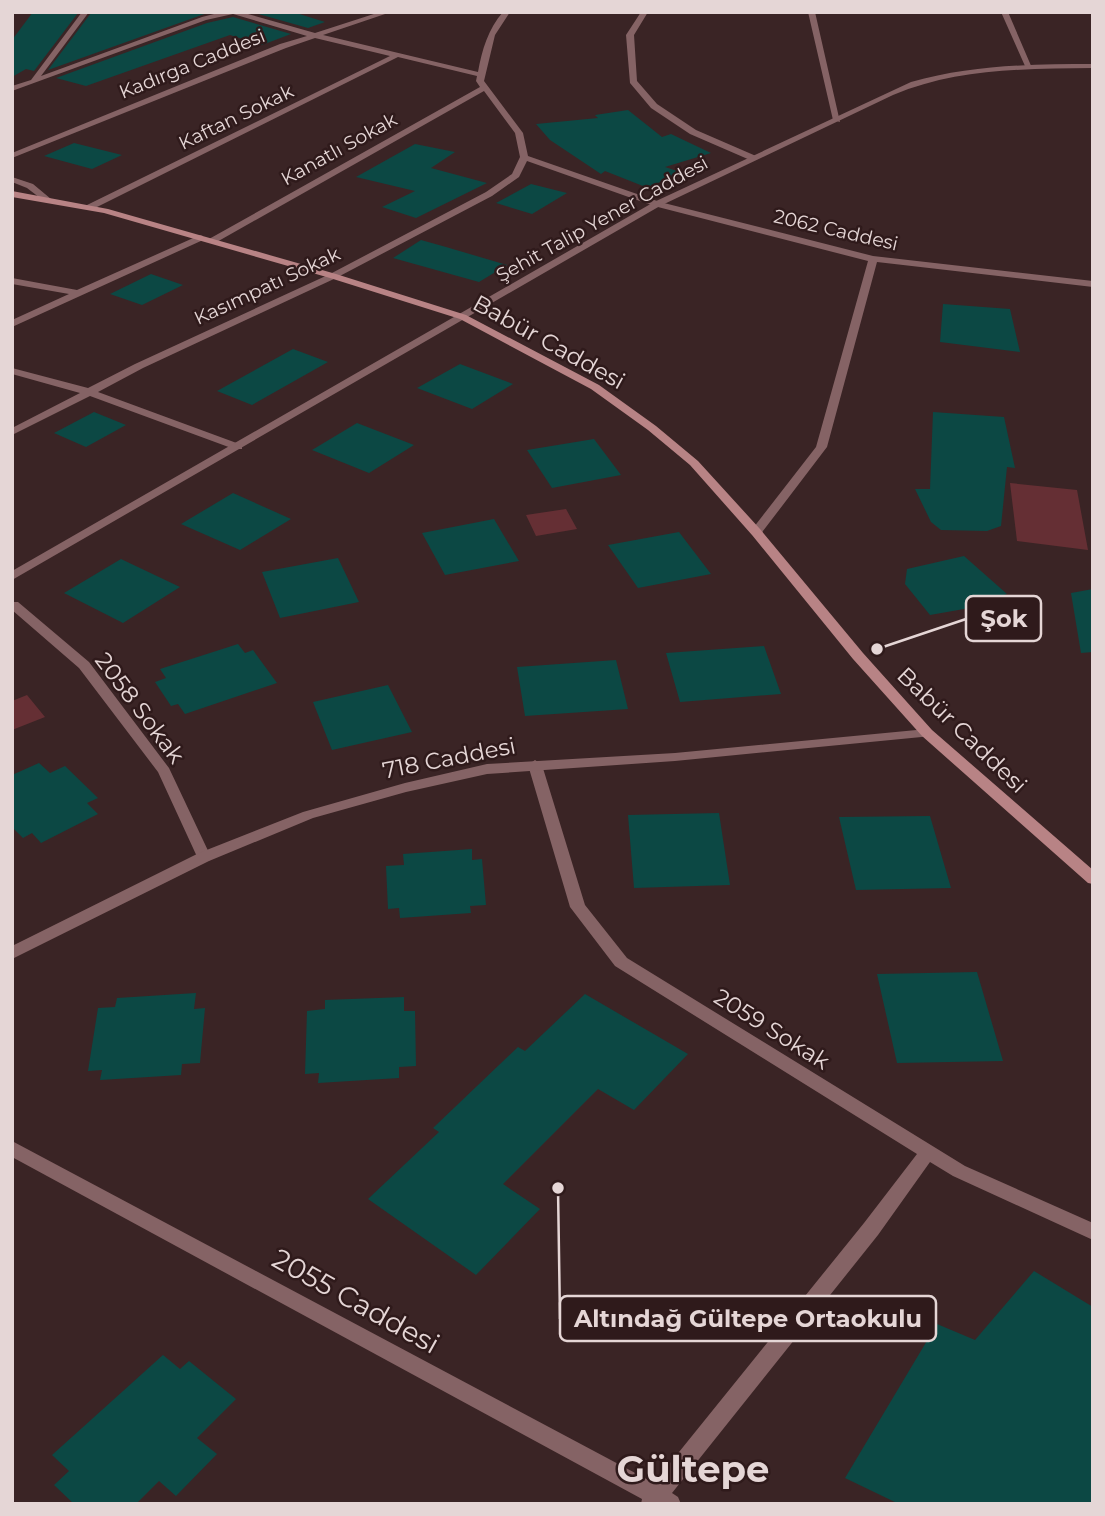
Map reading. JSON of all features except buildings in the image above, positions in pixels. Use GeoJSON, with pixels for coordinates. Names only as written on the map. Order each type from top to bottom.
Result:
{"type":"FeatureCollection","features":[{"type":"Feature","properties":{"kind":"main road","name":"Babür Caddesi"},"geometry":{"type":"LineString","coordinates":[[12,194],[90,207],[333,276],[463,317],[595,387],[652,428],[694,463],[927,733],[1093,879]]}},
{"type":"Feature","properties":{"kind":"street"},"geometry":{"type":"LineString","coordinates":[[33,81],[86,12]]}},
{"type":"Feature","properties":{"kind":"street"},"geometry":{"type":"LineString","coordinates":[[12,89],[204,18],[233,12],[316,36],[481,75]]}},
{"type":"Feature","properties":{"kind":"street","name":"Kadırga Caddesi"},"geometry":{"type":"LineString","coordinates":[[12,156],[129,107],[387,12]]}},
{"type":"Feature","properties":{"kind":"street"},"geometry":{"type":"LineString","coordinates":[[507,12],[501,18],[485,50],[480,81],[519,133],[524,158]]}},
{"type":"Feature","properties":{"kind":"street"},"geometry":{"type":"LineString","coordinates":[[645,12],[630,36],[633,81],[654,106],[693,132],[753,158]]}},
{"type":"Feature","properties":{"kind":"street"},"geometry":{"type":"LineString","coordinates":[[811,12],[836,120]]}},
{"type":"Feature","properties":{"kind":"street"},"geometry":{"type":"LineString","coordinates":[[1004,12],[1029,66]]}},
{"type":"Feature","properties":{"kind":"street","name":"Kaftan Sokak"},"geometry":{"type":"LineString","coordinates":[[90,207],[396,56]]}},
{"type":"Feature","properties":{"kind":"street","name":"Şehit Talip Yener Caddesi"},"geometry":{"type":"LineString","coordinates":[[12,576],[657,204],[753,158],[922,80],[972,71],[1029,66],[1093,66]]}},
{"type":"Feature","properties":{"kind":"street","name":"Kanatlı Sokak"},"geometry":{"type":"LineString","coordinates":[[12,324],[76,293],[206,240],[484,88]]}},
{"type":"Feature","properties":{"kind":"street","name":"2062 Caddesi"},"geometry":{"type":"LineString","coordinates":[[524,158],[657,204],[873,259],[1093,284]]}},
{"type":"Feature","properties":{"kind":"street","name":"Kasımpatı Sokak"},"geometry":{"type":"LineString","coordinates":[[12,432],[89,392],[333,276],[489,194],[516,175],[524,158]]}},
{"type":"Feature","properties":{"kind":"street"},"geometry":{"type":"LineString","coordinates":[[12,179],[30,186],[47,199]]}},
{"type":"Feature","properties":{"kind":"street"},"geometry":{"type":"LineString","coordinates":[[756,532],[821,447],[873,259]]}},
{"type":"Feature","properties":{"kind":"street"},"geometry":{"type":"LineString","coordinates":[[12,281],[76,293]]}},
{"type":"Feature","properties":{"kind":"street"},"geometry":{"type":"LineString","coordinates":[[12,371],[89,392],[238,447]]}},
{"type":"Feature","properties":{"kind":"street","name":"2058 Sokak"},"geometry":{"type":"LineString","coordinates":[[14,605],[84,665],[156,760],[180,803],[204,857]]}},
{"type":"Feature","properties":{"kind":"street","name":"718 Caddesi"},"geometry":{"type":"LineString","coordinates":[[12,953],[204,857],[308,815],[393,791],[487,769],[675,757],[927,733]]}},
{"type":"Feature","properties":{"kind":"street","name":"2059 Sokak"},"geometry":{"type":"LineString","coordinates":[[535,765],[578,906],[621,962],[959,1171],[1093,1232]]}},
{"type":"Feature","properties":{"kind":"street","name":"2055 Caddesi"},"geometry":{"type":"LineString","coordinates":[[12,1148],[659,1501]]}},
{"type":"Feature","properties":{"kind":"street"},"geometry":{"type":"LineString","coordinates":[[659,1501],[928,1152]]}},
{"type":"Feature","properties":{"kind":"shaded area"},"geometry":{"type":"Polygon","coordinates":[[[1010,483],[1077,490],[1088,550],[1017,541],[1010,483]]]}},
{"type":"Feature","properties":{"kind":"shaded area"},"geometry":{"type":"Polygon","coordinates":[[[566,509],[577,529],[536,536],[526,515],[566,509]]]}},
{"type":"Feature","properties":{"kind":"shaded area"},"geometry":{"type":"Polygon","coordinates":[[[27,695],[45,717],[12,730],[12,701],[27,695]]]}},
{"type":"Feature","properties":{"kind":"place","name":"Şok"},"geometry":{"type":"Point","coordinates":[877,649]}},
{"type":"Feature","properties":{"kind":"place","name":"Altındağ Gültepe Ortaokulu"},"geometry":{"type":"Point","coordinates":[558,1188]}},
{"type":"Feature","properties":{"kind":"district","name":"Gültepe"},"geometry":{"type":"Point","coordinates":[693,1468]}}]}
